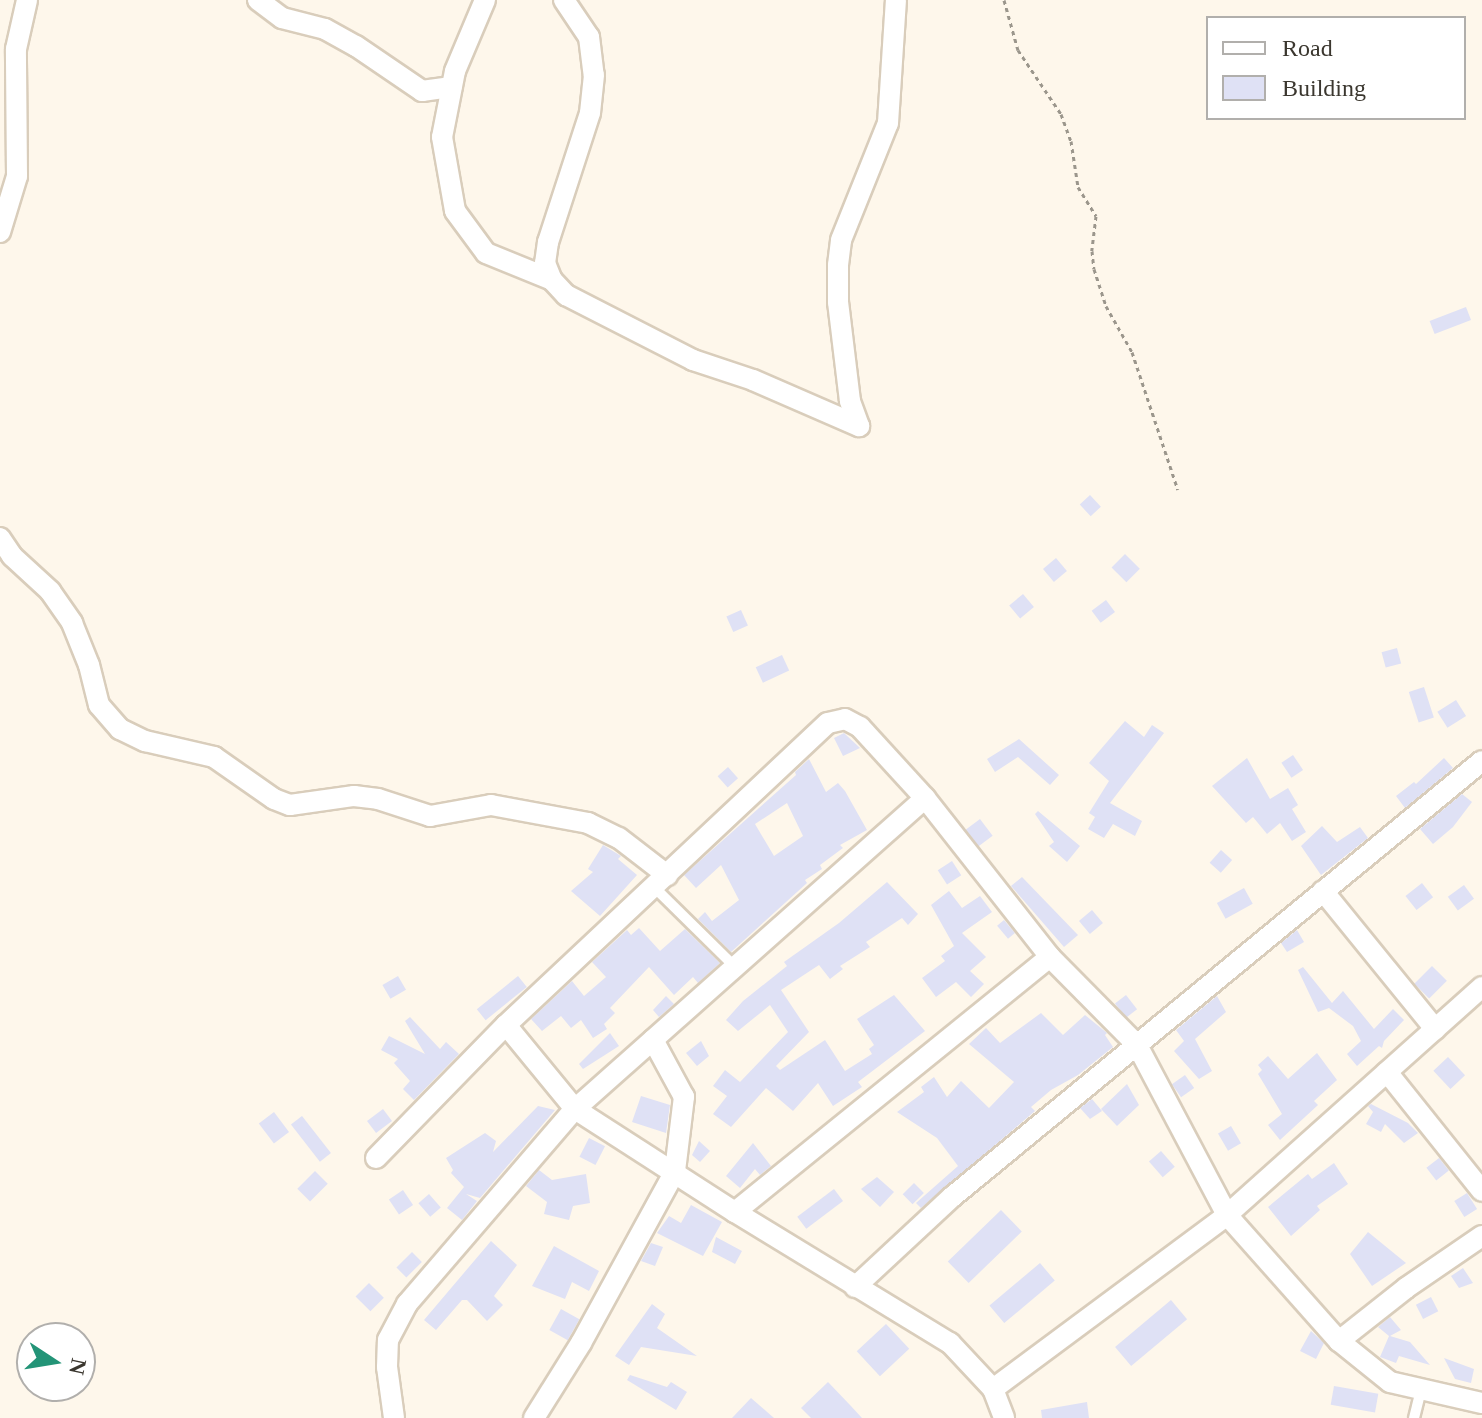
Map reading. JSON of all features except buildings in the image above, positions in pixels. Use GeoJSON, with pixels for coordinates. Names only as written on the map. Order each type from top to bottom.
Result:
{"type":"FeatureCollection","features":[{"type":"Feature","properties":{"kind":"street"},"geometry":{"type":"LineString","coordinates":[[0,232],[17,176],[16,49],[27,0]]}},
{"type":"Feature","properties":{"kind":"street"},"geometry":{"type":"LineString","coordinates":[[258,0],[282,18],[325,29],[356,46],[422,91],[452,87]]}},
{"type":"Feature","properties":{"kind":"street"},"geometry":{"type":"LineString","coordinates":[[485,0],[452,87],[442,137],[455,211],[486,253],[552,280]]}},
{"type":"Feature","properties":{"kind":"street"},"geometry":{"type":"LineString","coordinates":[[564,0],[589,37],[594,75],[590,113],[548,242],[545,263],[552,280],[566,295],[693,360],[753,380],[859,426],[850,401],[838,302],[838,265],[846,226],[888,123],[896,0]]}},
{"type":"Feature","properties":{"kind":"street"},"geometry":{"type":"LineString","coordinates":[[0,538],[12,556],[50,591],[72,623],[89,665],[99,705],[120,729],[145,741],[214,757],[274,799],[290,805],[354,796],[378,799],[430,816],[491,805],[588,823],[619,838],[660,881]]}},
{"type":"Feature","properties":{"kind":"street"},"geometry":{"type":"LineString","coordinates":[[376,1158],[506,1025],[828,723],[845,719],[860,727],[925,798],[1050,957],[1137,1045],[1227,1215],[1339,1341],[1390,1382],[1482,1403]]}},
{"type":"Feature","properties":{"kind":"street"},"geometry":{"type":"LineString","coordinates":[[855,1287],[952,1197],[1482,761]]}},
{"type":"Feature","properties":{"kind":"street"},"geometry":{"type":"LineString","coordinates":[[394,1418],[387,1367],[388,1340],[407,1304],[575,1109],[925,798]]}},
{"type":"Feature","properties":{"kind":"street"},"geometry":{"type":"LineString","coordinates":[[1323,891],[1435,1029]]}},
{"type":"Feature","properties":{"kind":"street"},"geometry":{"type":"LineString","coordinates":[[735,1212],[1050,957]]}},
{"type":"Feature","properties":{"kind":"street"},"geometry":{"type":"LineString","coordinates":[[993,1389],[1227,1215],[1482,987]]}},
{"type":"Feature","properties":{"kind":"street"},"geometry":{"type":"LineString","coordinates":[[506,1025],[575,1109],[855,1287],[950,1343],[993,1389],[1004,1418]]}},
{"type":"Feature","properties":{"kind":"street"},"geometry":{"type":"LineString","coordinates":[[534,1418],[581,1343],[675,1171],[684,1097],[653,1040]]}},
{"type":"Feature","properties":{"kind":"street"},"geometry":{"type":"LineString","coordinates":[[1387,1072],[1482,1191]]}},
{"type":"Feature","properties":{"kind":"street"},"geometry":{"type":"LineString","coordinates":[[1339,1341],[1406,1288],[1482,1236]]}},
{"type":"Feature","properties":{"kind":"lane"},"geometry":{"type":"LineString","coordinates":[[660,881],[735,967]]}},
{"type":"Feature","properties":{"kind":"lane"},"geometry":{"type":"LineString","coordinates":[[1414,1418],[1421,1390]]}},
{"type":"Feature","properties":{"kind":"path"},"geometry":{"type":"LineString","coordinates":[[1004,0],[1018,50],[1061,114],[1071,141],[1078,187],[1096,216],[1092,251],[1098,282],[1106,306],[1132,352],[1178,490]]}}]}
